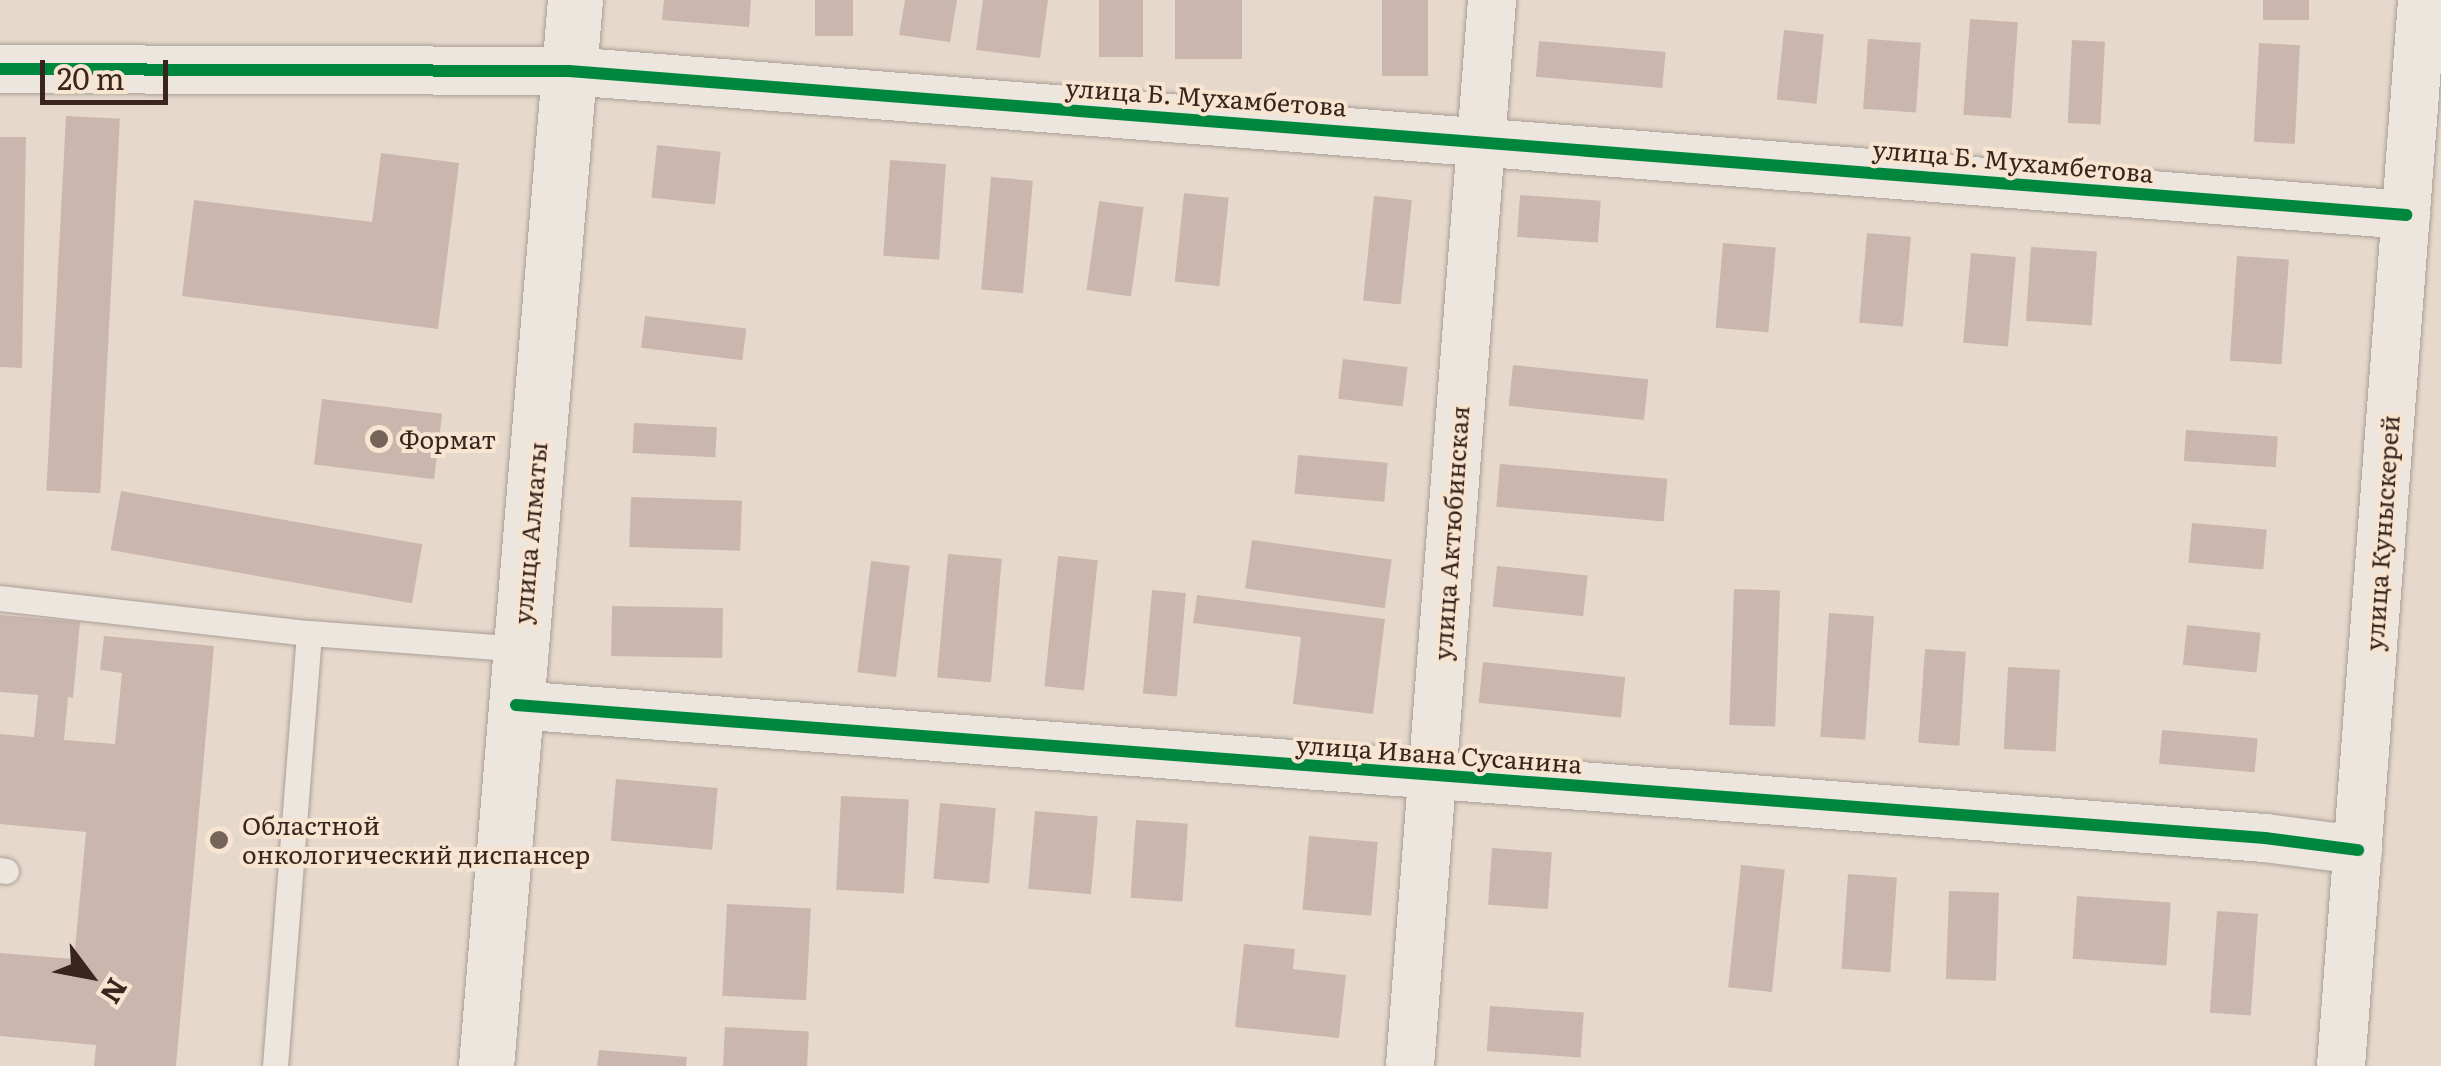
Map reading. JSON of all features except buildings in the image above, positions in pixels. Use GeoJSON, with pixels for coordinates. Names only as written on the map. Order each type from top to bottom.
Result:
{"type":"FeatureCollection","features":[{"type":"Feature","properties":{"kind":"street","name":"улица Алматы"},"geometry":{"type":"LineString","coordinates":[[486,1066],[575,0]]}},
{"type":"Feature","properties":{"kind":"street","name":"улица Актюбинская"},"geometry":{"type":"LineString","coordinates":[[1410,1066],[1492,0]]}},
{"type":"Feature","properties":{"kind":"street","name":"улица Куныскерей"},"geometry":{"type":"LineString","coordinates":[[2341,1066],[2422,0]]}},
{"type":"Feature","properties":{"kind":"street","name":"улица Б. Мухамбетова"},"geometry":{"type":"LineString","coordinates":[[0,69],[569,70],[2406,215]]}},
{"type":"Feature","properties":{"kind":"street","name":"улица Ивана Сусанина"},"geometry":{"type":"LineString","coordinates":[[516,705],[2265,838],[2358,850]]}},
{"type":"Feature","properties":{"kind":"lane"},"geometry":{"type":"LineString","coordinates":[[0,598],[309,634],[521,649]]}},
{"type":"Feature","properties":{"kind":"lane"},"geometry":{"type":"LineString","coordinates":[[275,1066],[309,634]]}},
{"type":"Feature","properties":{"kind":"cycle path"},"geometry":{"type":"LineString","coordinates":[[0,69],[569,71],[2406,215]]}},
{"type":"Feature","properties":{"kind":"cycle path"},"geometry":{"type":"LineString","coordinates":[[516,705],[2265,838],[2358,850]]}},
{"type":"Feature","properties":{"kind":"place","name":"Формат"},"geometry":{"type":"Point","coordinates":[379,439]}},
{"type":"Feature","properties":{"kind":"place","name":"Областной онкологический диспансер"},"geometry":{"type":"Point","coordinates":[219,840]}}]}
